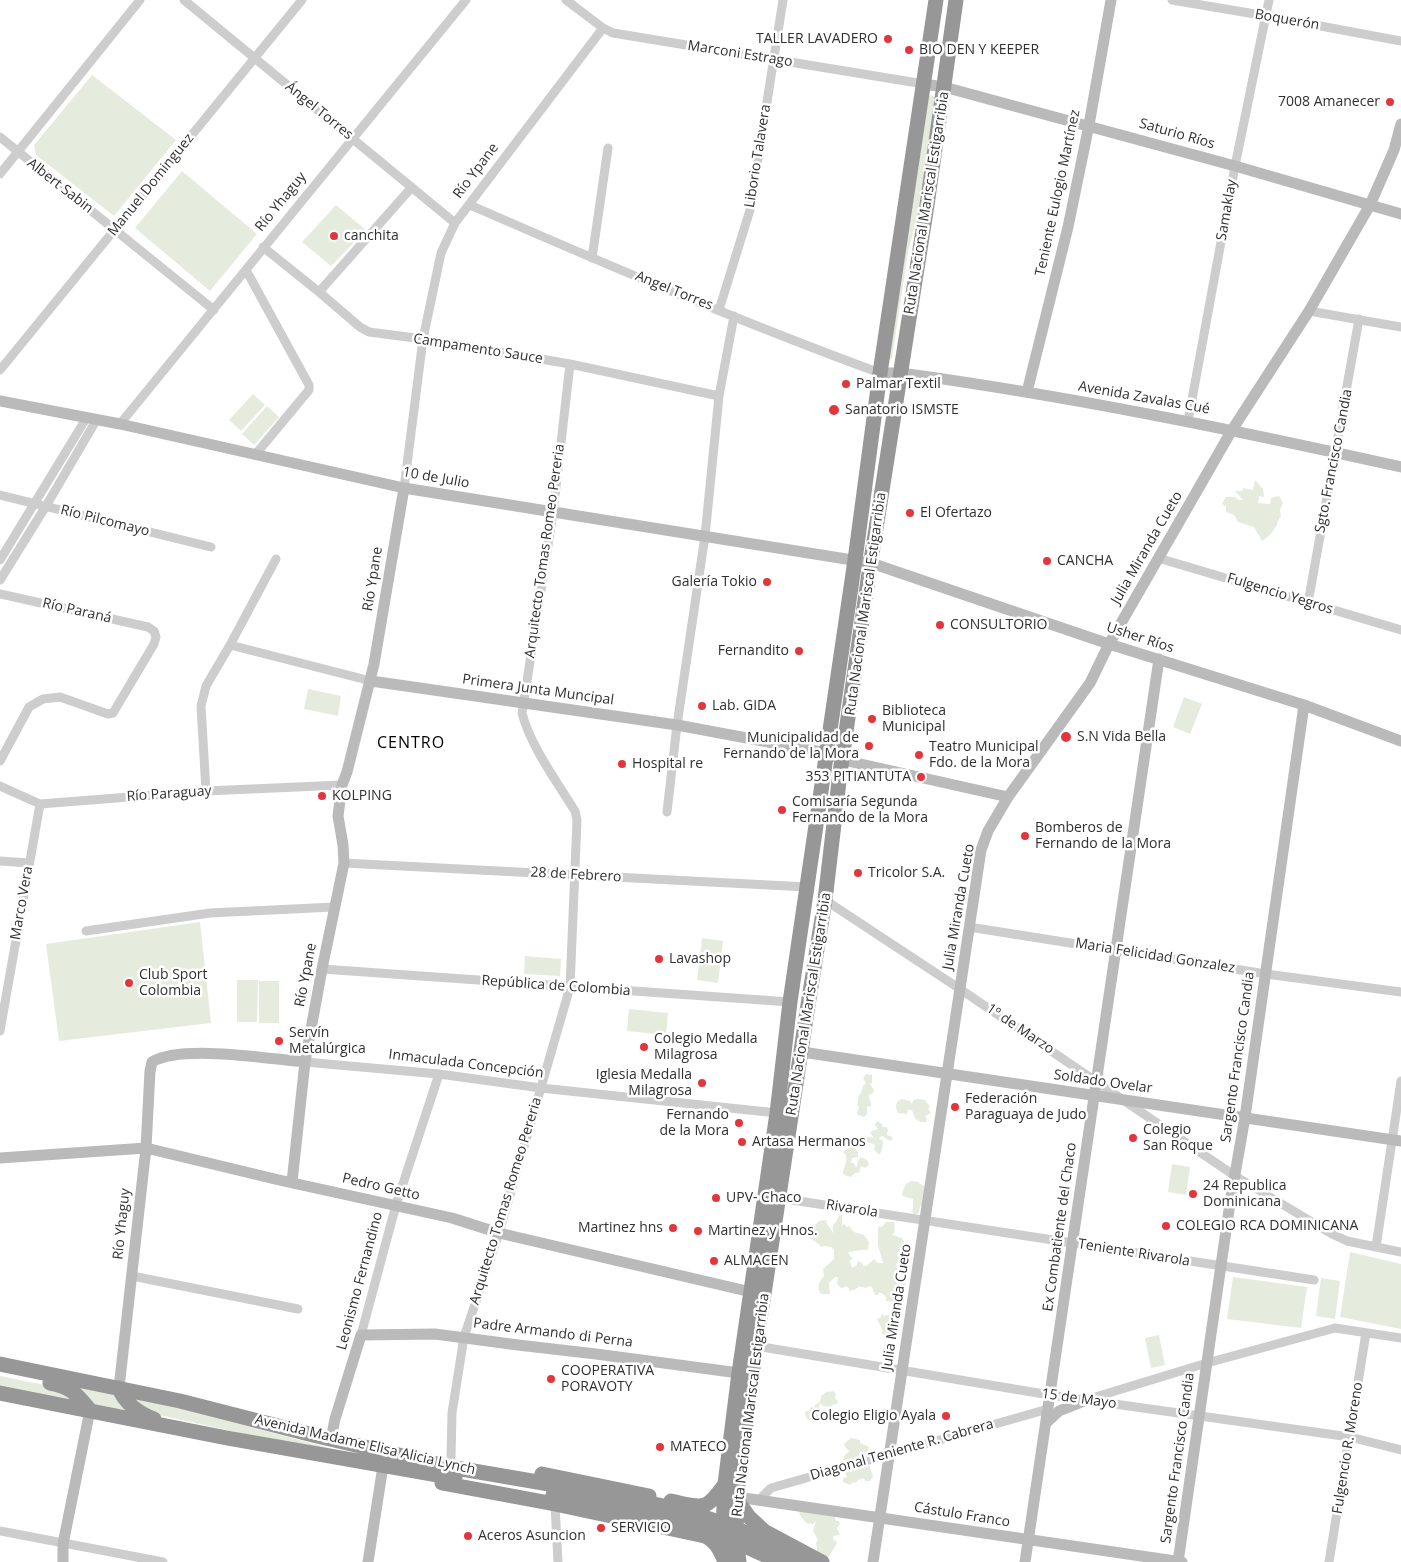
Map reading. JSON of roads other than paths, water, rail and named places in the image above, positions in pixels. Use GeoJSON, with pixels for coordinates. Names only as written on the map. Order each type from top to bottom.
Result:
{"type":"FeatureCollection","features":[{"type":"Feature","properties":{"kind":"highway","name":"Ruta Nacional Mariscal Estigarribia"},"geometry":{"type":"LineString","coordinates":[[731,1532],[725,1484],[739,1374],[880,373],[936,0]]}},
{"type":"Feature","properties":{"kind":"highway","name":"Ruta Nacional Mariscal Estigarribia"},"geometry":{"type":"LineString","coordinates":[[731,1532],[756,1346],[825,900],[840,773],[956,0]]}},
{"type":"Feature","properties":{"kind":"highway"},"geometry":{"type":"LineString","coordinates":[[787,1026],[804,1028]]}},
{"type":"Feature","properties":{"kind":"highway","name":"Avenida Madame Elisa Alicia Lynch"},"geometry":{"type":"LineString","coordinates":[[0,1364],[180,1401],[331,1439],[386,1462]]}},
{"type":"Feature","properties":{"kind":"highway"},"geometry":{"type":"LineString","coordinates":[[0,1372],[65,1386],[76,1394],[90,1410]]}},
{"type":"Feature","properties":{"kind":"highway"},"geometry":{"type":"LineString","coordinates":[[119,1388],[126,1402],[152,1418],[215,1432],[228,1438]]}},
{"type":"Feature","properties":{"kind":"highway","name":"Avenida Madame Elisa Alicia Lynch"},"geometry":{"type":"LineString","coordinates":[[0,1393],[228,1438],[386,1462],[554,1495],[714,1532],[731,1532]]}},
{"type":"Feature","properties":{"kind":"highway"},"geometry":{"type":"LineString","coordinates":[[386,1462],[408,1450],[607,1487],[698,1507],[710,1503],[725,1484]]}},
{"type":"Feature","properties":{"kind":"highway"},"geometry":{"type":"LineString","coordinates":[[554,1495],[705,1536],[718,1546],[726,1562]]}},
{"type":"Feature","properties":{"kind":"highway"},"geometry":{"type":"LineString","coordinates":[[737,1498],[749,1517],[764,1531],[822,1562]]}},
{"type":"Feature","properties":{"kind":"highway"},"geometry":{"type":"LineString","coordinates":[[726,1562],[731,1532]]}},
{"type":"Feature","properties":{"kind":"highway"},"geometry":{"type":"LineString","coordinates":[[731,1532],[739,1562]]}},
{"type":"Feature","properties":{"kind":"highway"},"geometry":{"type":"LineString","coordinates":[[731,1532],[780,1562]]}},
{"type":"Feature","properties":{"kind":"highway"},"geometry":{"type":"LineString","coordinates":[[731,1532],[804,1562]]}},
{"type":"Feature","properties":{"kind":"highway"},"geometry":{"type":"LineString","coordinates":[[744,1562],[751,1558],[762,1562]]}},
{"type":"Feature","properties":{"kind":"street"},"geometry":{"type":"LineString","coordinates":[[0,174],[140,0]]}},
{"type":"Feature","properties":{"kind":"street","name":"Ángel Torres"},"geometry":{"type":"LineString","coordinates":[[184,0],[455,223]]}},
{"type":"Feature","properties":{"kind":"street","name":"Manuel Dominguez"},"geometry":{"type":"LineString","coordinates":[[0,370],[302,0]]}},
{"type":"Feature","properties":{"kind":"street","name":"Río Yhaguy"},"geometry":{"type":"LineString","coordinates":[[120,424],[466,0]]}},
{"type":"Feature","properties":{"kind":"street","name":"Marconi Estrago"},"geometry":{"type":"LineString","coordinates":[[566,0],[603,28],[613,33],[924,84]]}},
{"type":"Feature","properties":{"kind":"street","name":"Liborio Talavera"},"geometry":{"type":"LineString","coordinates":[[719,310],[750,210],[784,0]]}},
{"type":"Feature","properties":{"kind":"street","name":"Teniente Eulogio Martínez"},"geometry":{"type":"LineString","coordinates":[[1026,392],[1068,227],[1089,125],[1111,0]]}},
{"type":"Feature","properties":{"kind":"street","name":"Boquerón"},"geometry":{"type":"LineString","coordinates":[[1172,0],[1401,41]]}},
{"type":"Feature","properties":{"kind":"street","name":"Samaklay"},"geometry":{"type":"LineString","coordinates":[[1188,421],[1235,166],[1269,0]]}},
{"type":"Feature","properties":{"kind":"street","name":"Río Ypane"},"geometry":{"type":"LineString","coordinates":[[292,1182],[306,1062],[322,969],[344,863],[338,816],[342,785],[371,681],[404,488],[423,339],[441,253],[455,223],[603,28]]}},
{"type":"Feature","properties":{"kind":"street","name":"Saturio Ríos"},"geometry":{"type":"LineString","coordinates":[[924,84],[944,87],[1089,125],[1401,214]]}},
{"type":"Feature","properties":{"kind":"street","name":"Julia Miranda Cueto"},"geometry":{"type":"LineString","coordinates":[[873,1562],[981,850],[988,831],[1008,797],[1090,683],[1109,644],[1232,430],[1309,312],[1370,205],[1394,150],[1401,124]]}},
{"type":"Feature","properties":{"kind":"street","name":"Albert Sabin"},"geometry":{"type":"LineString","coordinates":[[0,137],[214,310]]}},
{"type":"Feature","properties":{"kind":"street"},"geometry":{"type":"LineString","coordinates":[[592,258],[608,148]]}},
{"type":"Feature","properties":{"kind":"street"},"geometry":{"type":"LineString","coordinates":[[319,292],[412,187]]}},
{"type":"Feature","properties":{"kind":"street","name":"Angel Torres"},"geometry":{"type":"LineString","coordinates":[[470,205],[592,258],[880,373]]}},
{"type":"Feature","properties":{"kind":"street","name":"Campamento Sauce"},"geometry":{"type":"LineString","coordinates":[[264,247],[360,327],[369,332],[423,339],[570,364],[719,396]]}},
{"type":"Feature","properties":{"kind":"street"},"geometry":{"type":"LineString","coordinates":[[246,270],[309,384],[309,390],[256,454]]}},
{"type":"Feature","properties":{"kind":"street"},"geometry":{"type":"LineString","coordinates":[[1309,312],[1401,327]]}},
{"type":"Feature","properties":{"kind":"street"},"geometry":{"type":"LineString","coordinates":[[667,812],[677,725],[705,536],[719,396],[734,316]]}},
{"type":"Feature","properties":{"kind":"street","name":"Sgto. Francisco Candia"},"geometry":{"type":"LineString","coordinates":[[1308,603],[1359,319]]}},
{"type":"Feature","properties":{"kind":"street","name":"Arquitecto Tomas Romeo Pereria"},"geometry":{"type":"LineString","coordinates":[[451,1458],[452,1412],[464,1337],[499,1233],[570,987],[577,820],[575,810],[525,725],[522,713],[553,513],[570,364]]}},
{"type":"Feature","properties":{"kind":"street","name":"Avenida Zavalas Cué"},"geometry":{"type":"LineString","coordinates":[[880,373],[901,373],[1026,392],[1188,421],[1401,467]]}},
{"type":"Feature","properties":{"kind":"street","name":"10 de Julio"},"geometry":{"type":"LineString","coordinates":[[0,402],[92,418],[404,488],[871,563]]}},
{"type":"Feature","properties":{"kind":"street"},"geometry":{"type":"LineString","coordinates":[[0,560],[35,503],[92,418]]}},
{"type":"Feature","properties":{"kind":"street"},"geometry":{"type":"LineString","coordinates":[[0,580],[46,506],[92,418]]}},
{"type":"Feature","properties":{"kind":"street","name":"Río Pilcomayo"},"geometry":{"type":"LineString","coordinates":[[0,494],[210,547]]}},
{"type":"Feature","properties":{"kind":"street","name":"Fulgencio Yegros"},"geometry":{"type":"LineString","coordinates":[[1158,558],[1401,630]]}},
{"type":"Feature","properties":{"kind":"street"},"geometry":{"type":"LineString","coordinates":[[206,791],[201,706],[206,686],[276,559]]}},
{"type":"Feature","properties":{"kind":"street","name":"Usher Ríos"},"geometry":{"type":"LineString","coordinates":[[871,563],[1109,644],[1304,705],[1401,741]]}},
{"type":"Feature","properties":{"kind":"street","name":"Río Paraná"},"geometry":{"type":"LineString","coordinates":[[0,594],[148,627],[154,630],[156,636],[154,644],[113,713],[108,714],[60,697],[43,699],[29,707],[0,761]]}},
{"type":"Feature","properties":{"kind":"street","name":"Primera Junta Muncipal"},"geometry":{"type":"LineString","coordinates":[[230,645],[371,681],[677,725],[827,753],[843,760],[1008,797]]}},
{"type":"Feature","properties":{"kind":"street","name":"Ex Combatiente del Chaco"},"geometry":{"type":"LineString","coordinates":[[1025,1562],[1159,659]]}},
{"type":"Feature","properties":{"kind":"street","name":"Sargento Francisco Candia"},"geometry":{"type":"LineString","coordinates":[[1179,1562],[1304,705]]}},
{"type":"Feature","properties":{"kind":"street","name":"Río Paraguay"},"geometry":{"type":"LineString","coordinates":[[0,786],[40,804],[206,791],[342,785]]}},
{"type":"Feature","properties":{"kind":"street","name":"Marco Vera"},"geometry":{"type":"LineString","coordinates":[[0,1031],[40,804]]}},
{"type":"Feature","properties":{"kind":"street"},"geometry":{"type":"LineString","coordinates":[[0,861],[29,863]]}},
{"type":"Feature","properties":{"kind":"street","name":"28 de Febrero"},"geometry":{"type":"LineString","coordinates":[[344,863],[807,887]]}},
{"type":"Feature","properties":{"kind":"street","name":"1º de Marzo"},"geometry":{"type":"LineString","coordinates":[[825,900],[960,989],[1235,1176],[1347,1241],[1401,1252]]}},
{"type":"Feature","properties":{"kind":"street"},"geometry":{"type":"LineString","coordinates":[[86,931],[210,913],[334,907]]}},
{"type":"Feature","properties":{"kind":"street","name":"Maria Felicidad Gonzalez"},"geometry":{"type":"LineString","coordinates":[[969,927],[1266,974],[1401,992]]}},
{"type":"Feature","properties":{"kind":"street","name":"República de Colombia"},"geometry":{"type":"LineString","coordinates":[[322,969],[790,1002]]}},
{"type":"Feature","properties":{"kind":"street","name":"Soldado Ovelar"},"geometry":{"type":"LineString","coordinates":[[802,1052],[1397,1140]]}},
{"type":"Feature","properties":{"kind":"street","name":"Inmaculada Concepción"},"geometry":{"type":"LineString","coordinates":[[152,1062],[166,1056],[203,1053],[439,1074],[541,1088],[777,1113]]}},
{"type":"Feature","properties":{"kind":"street","name":"Río Yhaguy"},"geometry":{"type":"LineString","coordinates":[[119,1388],[146,1148],[152,1062]]}},
{"type":"Feature","properties":{"kind":"street","name":"Leonismo Fernandino"},"geometry":{"type":"LineString","coordinates":[[331,1439],[396,1205],[439,1074]]}},
{"type":"Feature","properties":{"kind":"street"},"geometry":{"type":"LineString","coordinates":[[1376,1247],[1397,1140],[1401,1081]]}},
{"type":"Feature","properties":{"kind":"street","name":"Pedro Getto"},"geometry":{"type":"LineString","coordinates":[[0,1158],[146,1148],[452,1218],[499,1233],[751,1292]]}},
{"type":"Feature","properties":{"kind":"street","name":"Rivarola"},"geometry":{"type":"LineString","coordinates":[[779,1198],[925,1221]]}},
{"type":"Feature","properties":{"kind":"street","name":"Teniente Rivarola"},"geometry":{"type":"LineString","coordinates":[[925,1221],[1314,1280]]}},
{"type":"Feature","properties":{"kind":"street"},"geometry":{"type":"LineString","coordinates":[[132,1276],[298,1309]]}},
{"type":"Feature","properties":{"kind":"street"},"geometry":{"type":"LineString","coordinates":[[1046,1423],[1059,1411],[1087,1400],[1207,1363],[1335,1328],[1401,1338]]}},
{"type":"Feature","properties":{"kind":"street","name":"Fulgencio R. Moreno"},"geometry":{"type":"LineString","coordinates":[[1329,1562],[1366,1333]]}},
{"type":"Feature","properties":{"kind":"street","name":"Padre Armando di Perna"},"geometry":{"type":"LineString","coordinates":[[361,1335],[435,1334],[739,1374]]}},
{"type":"Feature","properties":{"kind":"street","name":"15 de Mayo"},"geometry":{"type":"LineString","coordinates":[[756,1346],[1050,1395],[1350,1437],[1401,1450]]}},
{"type":"Feature","properties":{"kind":"street","name":"Diagonal Teniente R. Cabrera"},"geometry":{"type":"LineString","coordinates":[[759,1500],[771,1488],[1048,1409]]}},
{"type":"Feature","properties":{"kind":"street"},"geometry":{"type":"LineString","coordinates":[[63,1562],[63,1544],[90,1410]]}},
{"type":"Feature","properties":{"kind":"street"},"geometry":{"type":"LineString","coordinates":[[368,1562],[386,1462]]}},
{"type":"Feature","properties":{"kind":"street"},"geometry":{"type":"LineString","coordinates":[[554,1495],[558,1562]]}},
{"type":"Feature","properties":{"kind":"street","name":"Cástulo Franco"},"geometry":{"type":"LineString","coordinates":[[737,1498],[1179,1562]]}},
{"type":"Feature","properties":{"kind":"street"},"geometry":{"type":"LineString","coordinates":[[0,1531],[163,1562]]}},
{"type":"Feature","properties":{"kind":"place","name":"TALLER LAVADERO"},"geometry":{"type":"Point","coordinates":[888,39]}},
{"type":"Feature","properties":{"kind":"place","name":"BIO DEN Y KEEPER"},"geometry":{"type":"Point","coordinates":[909,50]}},
{"type":"Feature","properties":{"kind":"place","name":"7008 Amanecer"},"geometry":{"type":"Point","coordinates":[1390,102]}},
{"type":"Feature","properties":{"kind":"place","name":"canchita"},"geometry":{"type":"Point","coordinates":[334,236]}},
{"type":"Feature","properties":{"kind":"place","name":"Palmar Textil"},"geometry":{"type":"Point","coordinates":[846,384]}},
{"type":"Feature","properties":{"kind":"place","name":"Sanatorio ISMSTE"},"geometry":{"type":"Point","coordinates":[834,410]}},
{"type":"Feature","properties":{"kind":"place","name":"El Ofertazo"},"geometry":{"type":"Point","coordinates":[910,513]}},
{"type":"Feature","properties":{"kind":"place","name":"CANCHA"},"geometry":{"type":"Point","coordinates":[1047,561]}},
{"type":"Feature","properties":{"kind":"place","name":"Galería Tokio"},"geometry":{"type":"Point","coordinates":[767,582]}},
{"type":"Feature","properties":{"kind":"place","name":"CONSULTORIO"},"geometry":{"type":"Point","coordinates":[940,625]}},
{"type":"Feature","properties":{"kind":"place","name":"Fernandito"},"geometry":{"type":"Point","coordinates":[799,651]}},
{"type":"Feature","properties":{"kind":"place","name":"Lab. GIDA"},"geometry":{"type":"Point","coordinates":[702,706]}},
{"type":"Feature","properties":{"kind":"place","name":"Biblioteca Municipal"},"geometry":{"type":"Point","coordinates":[872,719]}},
{"type":"Feature","properties":{"kind":"place","name":"S.N Vida Bella"},"geometry":{"type":"Point","coordinates":[1066,737]}},
{"type":"Feature","properties":{"kind":"place","name":"Municipalidad de Fernando de la Mora"},"geometry":{"type":"Point","coordinates":[869,746]}},
{"type":"Feature","properties":{"kind":"place","name":"Teatro Municipal Fdo. de la Mora"},"geometry":{"type":"Point","coordinates":[919,755]}},
{"type":"Feature","properties":{"kind":"place","name":"Hospital re"},"geometry":{"type":"Point","coordinates":[622,764]}},
{"type":"Feature","properties":{"kind":"place","name":"353 PITIANTUTA"},"geometry":{"type":"Point","coordinates":[921,777]}},
{"type":"Feature","properties":{"kind":"place","name":"KOLPING"},"geometry":{"type":"Point","coordinates":[322,796]}},
{"type":"Feature","properties":{"kind":"place","name":"Comisaría Segunda Fernando de la Mora"},"geometry":{"type":"Point","coordinates":[782,810]}},
{"type":"Feature","properties":{"kind":"place","name":"Bomberos de Fernando de la Mora"},"geometry":{"type":"Point","coordinates":[1025,836]}},
{"type":"Feature","properties":{"kind":"place","name":"Tricolor S.A."},"geometry":{"type":"Point","coordinates":[858,873]}},
{"type":"Feature","properties":{"kind":"place","name":"Lavashop"},"geometry":{"type":"Point","coordinates":[659,959]}},
{"type":"Feature","properties":{"kind":"place","name":"Club Sport Colombia"},"geometry":{"type":"Point","coordinates":[129,983]}},
{"type":"Feature","properties":{"kind":"place","name":"Servín Metalúrgica"},"geometry":{"type":"Point","coordinates":[279,1041]}},
{"type":"Feature","properties":{"kind":"place","name":"Colegio Medalla Milagrosa"},"geometry":{"type":"Point","coordinates":[644,1047]}},
{"type":"Feature","properties":{"kind":"place","name":"Iglesia Medalla Milagrosa"},"geometry":{"type":"Point","coordinates":[702,1083]}},
{"type":"Feature","properties":{"kind":"place","name":"Federación Paraguaya de Judo"},"geometry":{"type":"Point","coordinates":[955,1107]}},
{"type":"Feature","properties":{"kind":"place","name":"Fernando de la Mora"},"geometry":{"type":"Point","coordinates":[739,1123]}},
{"type":"Feature","properties":{"kind":"place","name":"Colegio San Roque"},"geometry":{"type":"Point","coordinates":[1133,1138]}},
{"type":"Feature","properties":{"kind":"place","name":"Artasa Hermanos"},"geometry":{"type":"Point","coordinates":[742,1142]}},
{"type":"Feature","properties":{"kind":"place","name":"24 Republica Dominicana"},"geometry":{"type":"Point","coordinates":[1193,1194]}},
{"type":"Feature","properties":{"kind":"place","name":"UPV- Chaco"},"geometry":{"type":"Point","coordinates":[716,1198]}},
{"type":"Feature","properties":{"kind":"place","name":"COLEGIO RCA DOMINICANA"},"geometry":{"type":"Point","coordinates":[1166,1226]}},
{"type":"Feature","properties":{"kind":"place","name":"Martinez hns"},"geometry":{"type":"Point","coordinates":[673,1228]}},
{"type":"Feature","properties":{"kind":"place","name":"Martinez y Hnos."},"geometry":{"type":"Point","coordinates":[698,1231]}},
{"type":"Feature","properties":{"kind":"place","name":"ALMACEN"},"geometry":{"type":"Point","coordinates":[714,1261]}},
{"type":"Feature","properties":{"kind":"place","name":"COOPERATIVA PORAVOTY"},"geometry":{"type":"Point","coordinates":[551,1379]}},
{"type":"Feature","properties":{"kind":"place","name":"Colegio Eligio Ayala"},"geometry":{"type":"Point","coordinates":[946,1416]}},
{"type":"Feature","properties":{"kind":"place","name":"MATECO"},"geometry":{"type":"Point","coordinates":[660,1447]}},
{"type":"Feature","properties":{"kind":"place","name":"SERVICIO"},"geometry":{"type":"Point","coordinates":[601,1528]}},
{"type":"Feature","properties":{"kind":"place","name":"Aceros Asuncion"},"geometry":{"type":"Point","coordinates":[468,1536]}},
{"type":"Feature","properties":{"kind":"district","name":"CENTRO"},"geometry":{"type":"Point","coordinates":[411,743]}}]}
